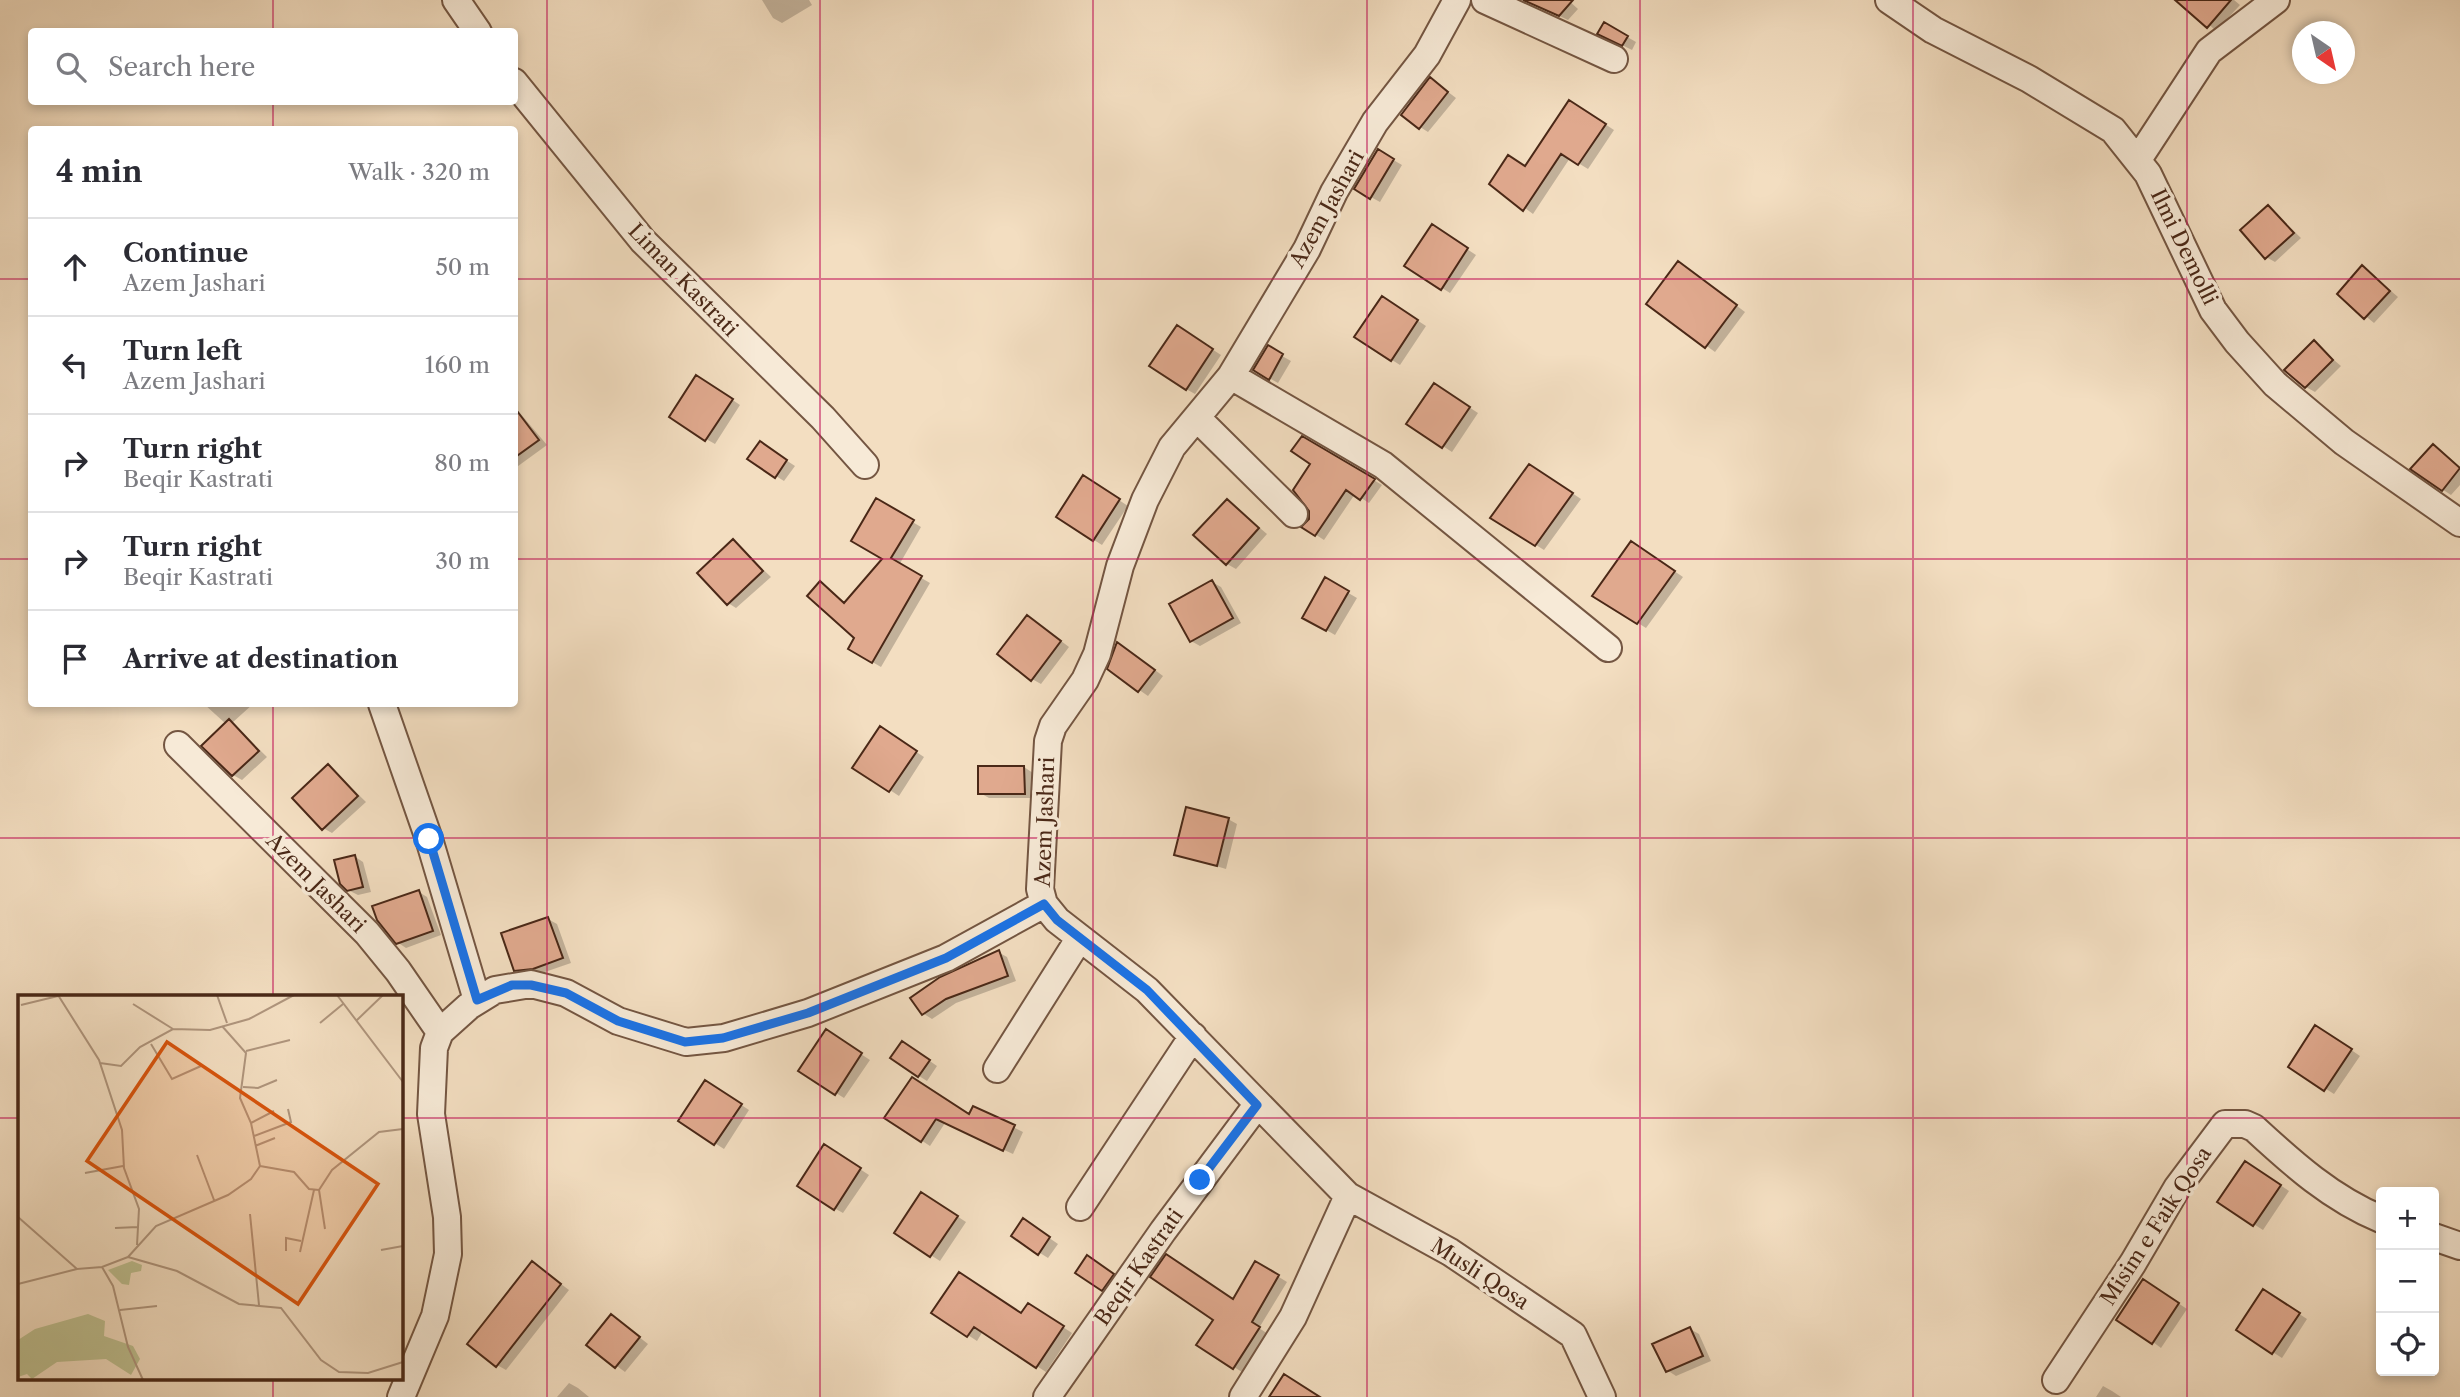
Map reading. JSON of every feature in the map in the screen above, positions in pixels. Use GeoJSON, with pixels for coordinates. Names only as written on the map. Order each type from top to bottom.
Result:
{"type":"FeatureCollection","features":[{"type":"Feature","properties":{"kind":"street"},"geometry":{"type":"LineString","coordinates":[[456,0],[475,28]]}},
{"type":"Feature","properties":{"kind":"street","name":"Azem Jashari"},"geometry":{"type":"LineString","coordinates":[[178,746],[367,933],[398,971],[440,1032],[477,1000],[512,985],[531,985],[566,993],[618,1021],[685,1042],[723,1038],[808,1013],[946,958],[1044,904],[1039,874],[1048,741],[1053,726],[1085,680],[1097,654],[1120,566],[1145,500],[1172,447],[1198,419],[1231,376],[1307,249],[1334,192],[1375,122],[1427,55],[1457,0]]}},
{"type":"Feature","properties":{"kind":"street"},"geometry":{"type":"LineString","coordinates":[[1485,0],[1614,59]]}},
{"type":"Feature","properties":{"kind":"street","name":"Ilmi Demolli"},"geometry":{"type":"LineString","coordinates":[[1889,0],[1933,30],[2098,119],[2139,158],[2213,310],[2237,342],[2275,384],[2344,443],[2460,523]]}},
{"type":"Feature","properties":{"kind":"street"},"geometry":{"type":"LineString","coordinates":[[2139,158],[2208,51],[2277,0]]}},
{"type":"Feature","properties":{"kind":"street","name":"Liman Kastrati"},"geometry":{"type":"LineString","coordinates":[[518,87],[643,242],[823,418],[865,465]]}},
{"type":"Feature","properties":{"kind":"street"},"geometry":{"type":"LineString","coordinates":[[1231,376],[1383,465],[1608,648]]}},
{"type":"Feature","properties":{"kind":"street"},"geometry":{"type":"LineString","coordinates":[[1198,419],[1294,514]]}},
{"type":"Feature","properties":{"kind":"street"},"geometry":{"type":"LineString","coordinates":[[383,707],[429,839],[477,1000]]}},
{"type":"Feature","properties":{"kind":"street"},"geometry":{"type":"LineString","coordinates":[[1044,904],[1057,920],[1079,939],[1147,990],[1338,1187],[1293,1317],[1243,1397]]}},
{"type":"Feature","properties":{"kind":"street"},"geometry":{"type":"LineString","coordinates":[[997,1069],[1079,939]]}},
{"type":"Feature","properties":{"kind":"street"},"geometry":{"type":"LineString","coordinates":[[401,1397],[435,1317],[448,1254],[447,1217],[435,1151],[430,1094],[434,1048],[440,1032]]}},
{"type":"Feature","properties":{"kind":"street"},"geometry":{"type":"LineString","coordinates":[[1080,1207],[1193,1036]]}},
{"type":"Feature","properties":{"kind":"street","name":"Beqir Kastrati"},"geometry":{"type":"LineString","coordinates":[[1047,1397],[1192,1190],[1257,1105]]}},
{"type":"Feature","properties":{"kind":"street","name":"Misim e Faik Qosa"},"geometry":{"type":"LineString","coordinates":[[2056,1380],[2133,1263],[2176,1188],[2225,1124],[2245,1124],[2253,1128],[2304,1174],[2356,1209],[2376,1217]]}},
{"type":"Feature","properties":{"kind":"street","name":"Musli Qosa"},"geometry":{"type":"LineString","coordinates":[[1338,1187],[1450,1252],[1560,1324],[1573,1335],[1602,1397]]}},
{"type":"Feature","properties":{"kind":"street"},"geometry":{"type":"LineString","coordinates":[[2439,1239],[2460,1245]]}},
{"type":"Feature","properties":{"kind":"building"},"geometry":{"type":"Polygon","coordinates":[[[1523,0],[1573,0],[1559,16],[1523,0]]]}},
{"type":"Feature","properties":{"kind":"building"},"geometry":{"type":"Polygon","coordinates":[[[2175,0],[2231,0],[2207,28],[2175,0]]]}},
{"type":"Feature","properties":{"kind":"building"},"geometry":{"type":"Polygon","coordinates":[[[1604,22],[1628,36],[1622,46],[1597,34],[1604,22]]]}},
{"type":"Feature","properties":{"kind":"building"},"geometry":{"type":"Polygon","coordinates":[[[1430,77],[1448,92],[1419,129],[1401,115],[1430,77]]]}},
{"type":"Feature","properties":{"kind":"building"},"geometry":{"type":"Polygon","coordinates":[[[1569,100],[1606,124],[1578,165],[1561,154],[1523,211],[1489,184],[1508,155],[1525,166],[1569,100]]]}},
{"type":"Feature","properties":{"kind":"building"},"geometry":{"type":"Polygon","coordinates":[[[1378,149],[1394,159],[1370,199],[1354,189],[1378,149]]]}},
{"type":"Feature","properties":{"kind":"building"},"geometry":{"type":"Polygon","coordinates":[[[2268,205],[2294,233],[2265,259],[2240,230],[2268,205]]]}},
{"type":"Feature","properties":{"kind":"building"},"geometry":{"type":"Polygon","coordinates":[[[1432,224],[1468,248],[1441,290],[1404,266],[1432,224]]]}},
{"type":"Feature","properties":{"kind":"building"},"geometry":{"type":"Polygon","coordinates":[[[1678,261],[1737,305],[1705,348],[1646,304],[1678,261]]]}},
{"type":"Feature","properties":{"kind":"building"},"geometry":{"type":"Polygon","coordinates":[[[2362,265],[2390,291],[2364,319],[2337,294],[2362,265]]]}},
{"type":"Feature","properties":{"kind":"building"},"geometry":{"type":"Polygon","coordinates":[[[1382,296],[1418,320],[1391,361],[1354,337],[1382,296]]]}},
{"type":"Feature","properties":{"kind":"building"},"geometry":{"type":"Polygon","coordinates":[[[1177,325],[1213,349],[1186,390],[1149,366],[1177,325]]]}},
{"type":"Feature","properties":{"kind":"building"},"geometry":{"type":"Polygon","coordinates":[[[2314,340],[2333,360],[2305,388],[2284,370],[2314,340]]]}},
{"type":"Feature","properties":{"kind":"building"},"geometry":{"type":"Polygon","coordinates":[[[1268,345],[1283,354],[1269,380],[1253,370],[1268,345]]]}},
{"type":"Feature","properties":{"kind":"building"},"geometry":{"type":"Polygon","coordinates":[[[696,375],[733,399],[705,441],[669,417],[696,375]]]}},
{"type":"Feature","properties":{"kind":"building"},"geometry":{"type":"Polygon","coordinates":[[[1434,383],[1470,407],[1442,448],[1406,424],[1434,383]]]}},
{"type":"Feature","properties":{"kind":"building"},"geometry":{"type":"Polygon","coordinates":[[[518,412],[539,440],[518,455],[518,412]]]}},
{"type":"Feature","properties":{"kind":"building"},"geometry":{"type":"Polygon","coordinates":[[[1302,436],[1375,479],[1360,500],[1346,490],[1315,536],[1301,527],[1309,519],[1309,511],[1293,490],[1310,464],[1291,451],[1302,436]]]}},
{"type":"Feature","properties":{"kind":"building"},"geometry":{"type":"Polygon","coordinates":[[[760,441],[787,460],[775,478],[747,459],[760,441]]]}},
{"type":"Feature","properties":{"kind":"building"},"geometry":{"type":"Polygon","coordinates":[[[2433,444],[2460,468],[2442,491],[2410,469],[2433,444]]]}},
{"type":"Feature","properties":{"kind":"building"},"geometry":{"type":"Polygon","coordinates":[[[1529,464],[1573,493],[1535,546],[1490,518],[1529,464]]]}},
{"type":"Feature","properties":{"kind":"building"},"geometry":{"type":"Polygon","coordinates":[[[1083,475],[1120,499],[1093,541],[1056,517],[1083,475]]]}},
{"type":"Feature","properties":{"kind":"building"},"geometry":{"type":"Polygon","coordinates":[[[876,498],[914,520],[891,558],[922,576],[872,663],[848,649],[854,638],[807,596],[820,581],[844,603],[882,559],[851,541],[876,498]]]}},
{"type":"Feature","properties":{"kind":"building"},"geometry":{"type":"Polygon","coordinates":[[[1227,499],[1259,528],[1226,565],[1193,535],[1227,499]]]}},
{"type":"Feature","properties":{"kind":"building"},"geometry":{"type":"Polygon","coordinates":[[[733,539],[763,571],[727,605],[697,573],[733,539]]]}},
{"type":"Feature","properties":{"kind":"building"},"geometry":{"type":"Polygon","coordinates":[[[1631,541],[1675,571],[1637,624],[1592,596],[1631,541]]]}},
{"type":"Feature","properties":{"kind":"building"},"geometry":{"type":"Polygon","coordinates":[[[1325,577],[1349,591],[1326,631],[1302,618],[1325,577]]]}},
{"type":"Feature","properties":{"kind":"building"},"geometry":{"type":"Polygon","coordinates":[[[1212,580],[1233,618],[1190,642],[1169,604],[1212,580]]]}},
{"type":"Feature","properties":{"kind":"building"},"geometry":{"type":"Polygon","coordinates":[[[1027,615],[1061,641],[1031,681],[997,654],[1027,615]]]}},
{"type":"Feature","properties":{"kind":"building"},"geometry":{"type":"Polygon","coordinates":[[[1117,642],[1155,670],[1138,692],[1107,669],[1117,642]]]}},
{"type":"Feature","properties":{"kind":"building"},"geometry":{"type":"Polygon","coordinates":[[[229,719],[259,751],[232,776],[201,746],[229,719]]]}},
{"type":"Feature","properties":{"kind":"building"},"geometry":{"type":"Polygon","coordinates":[[[880,726],[917,751],[889,792],[852,768],[880,726]]]}},
{"type":"Feature","properties":{"kind":"building"},"geometry":{"type":"Polygon","coordinates":[[[328,764],[358,796],[322,830],[292,798],[328,764]]]}},
{"type":"Feature","properties":{"kind":"building"},"geometry":{"type":"Polygon","coordinates":[[[978,766],[1024,766],[1025,794],[978,794],[978,766]]]}},
{"type":"Feature","properties":{"kind":"building"},"geometry":{"type":"Polygon","coordinates":[[[1186,807],[1229,818],[1217,866],[1174,855],[1186,807]]]}},
{"type":"Feature","properties":{"kind":"building"},"geometry":{"type":"Polygon","coordinates":[[[355,855],[363,887],[347,891],[340,884],[334,860],[355,855]]]}},
{"type":"Feature","properties":{"kind":"building"},"geometry":{"type":"Polygon","coordinates":[[[419,890],[433,931],[396,944],[377,920],[372,906],[419,890]]]}},
{"type":"Feature","properties":{"kind":"building"},"geometry":{"type":"Polygon","coordinates":[[[548,917],[563,958],[533,969],[514,971],[501,933],[548,917]]]}},
{"type":"Feature","properties":{"kind":"building"},"geometry":{"type":"Polygon","coordinates":[[[999,950],[1008,976],[946,999],[922,1015],[910,998],[940,977],[999,950]]]}},
{"type":"Feature","properties":{"kind":"building"},"geometry":{"type":"Polygon","coordinates":[[[2315,1025],[2352,1049],[2324,1091],[2288,1067],[2315,1025]]]}},
{"type":"Feature","properties":{"kind":"building"},"geometry":{"type":"Polygon","coordinates":[[[826,1029],[862,1053],[835,1095],[798,1071],[826,1029]]]}},
{"type":"Feature","properties":{"kind":"building"},"geometry":{"type":"Polygon","coordinates":[[[902,1041],[930,1060],[918,1077],[890,1058],[902,1041]]]}},
{"type":"Feature","properties":{"kind":"building"},"geometry":{"type":"Polygon","coordinates":[[[912,1077],[969,1114],[973,1106],[1015,1125],[1003,1151],[936,1119],[921,1142],[884,1118],[912,1077]]]}},
{"type":"Feature","properties":{"kind":"building"},"geometry":{"type":"Polygon","coordinates":[[[705,1080],[742,1104],[714,1145],[678,1121],[705,1080]]]}},
{"type":"Feature","properties":{"kind":"building"},"geometry":{"type":"Polygon","coordinates":[[[824,1144],[861,1168],[834,1210],[797,1186],[824,1144]]]}},
{"type":"Feature","properties":{"kind":"building"},"geometry":{"type":"Polygon","coordinates":[[[2245,1161],[2281,1185],[2253,1226],[2217,1202],[2245,1161]]]}},
{"type":"Feature","properties":{"kind":"building"},"geometry":{"type":"Polygon","coordinates":[[[921,1192],[958,1216],[930,1257],[894,1233],[921,1192]]]}},
{"type":"Feature","properties":{"kind":"building"},"geometry":{"type":"Polygon","coordinates":[[[1023,1218],[1050,1237],[1038,1255],[1011,1236],[1023,1218]]]}},
{"type":"Feature","properties":{"kind":"building"},"geometry":{"type":"Polygon","coordinates":[[[1166,1254],[1233,1299],[1255,1261],[1279,1275],[1252,1322],[1260,1327],[1233,1369],[1196,1345],[1213,1320],[1150,1277],[1166,1254]]]}},
{"type":"Feature","properties":{"kind":"building"},"geometry":{"type":"Polygon","coordinates":[[[1087,1255],[1114,1274],[1102,1291],[1075,1273],[1087,1255]]]}},
{"type":"Feature","properties":{"kind":"building"},"geometry":{"type":"Polygon","coordinates":[[[532,1261],[561,1284],[496,1367],[467,1344],[532,1261]]]}},
{"type":"Feature","properties":{"kind":"building"},"geometry":{"type":"Polygon","coordinates":[[[959,1272],[1021,1313],[1028,1303],[1064,1326],[1036,1368],[974,1327],[967,1337],[931,1313],[959,1272]]]}},
{"type":"Feature","properties":{"kind":"building"},"geometry":{"type":"Polygon","coordinates":[[[2143,1279],[2179,1303],[2152,1344],[2116,1320],[2143,1279]]]}},
{"type":"Feature","properties":{"kind":"building"},"geometry":{"type":"Polygon","coordinates":[[[2263,1289],[2300,1313],[2272,1354],[2236,1330],[2263,1289]]]}},
{"type":"Feature","properties":{"kind":"building"},"geometry":{"type":"Polygon","coordinates":[[[611,1314],[640,1337],[615,1368],[586,1345],[611,1314]]]}},
{"type":"Feature","properties":{"kind":"building"},"geometry":{"type":"Polygon","coordinates":[[[1690,1327],[1703,1356],[1666,1372],[1652,1344],[1690,1327]]]}},
{"type":"Feature","properties":{"kind":"building"},"geometry":{"type":"Polygon","coordinates":[[[1284,1374],[1320,1397],[1269,1397],[1284,1374]]]}},
{"type":"Feature","properties":{"kind":"route"},"geometry":{"type":"LineString","coordinates":[[429,839],[477,1000],[495,990],[512,985],[548,988],[566,993],[618,1021],[685,1042],[742,1034],[808,1013],[946,958],[1044,904],[1057,920],[1147,990],[1257,1105],[1200,1180]]}}]}
